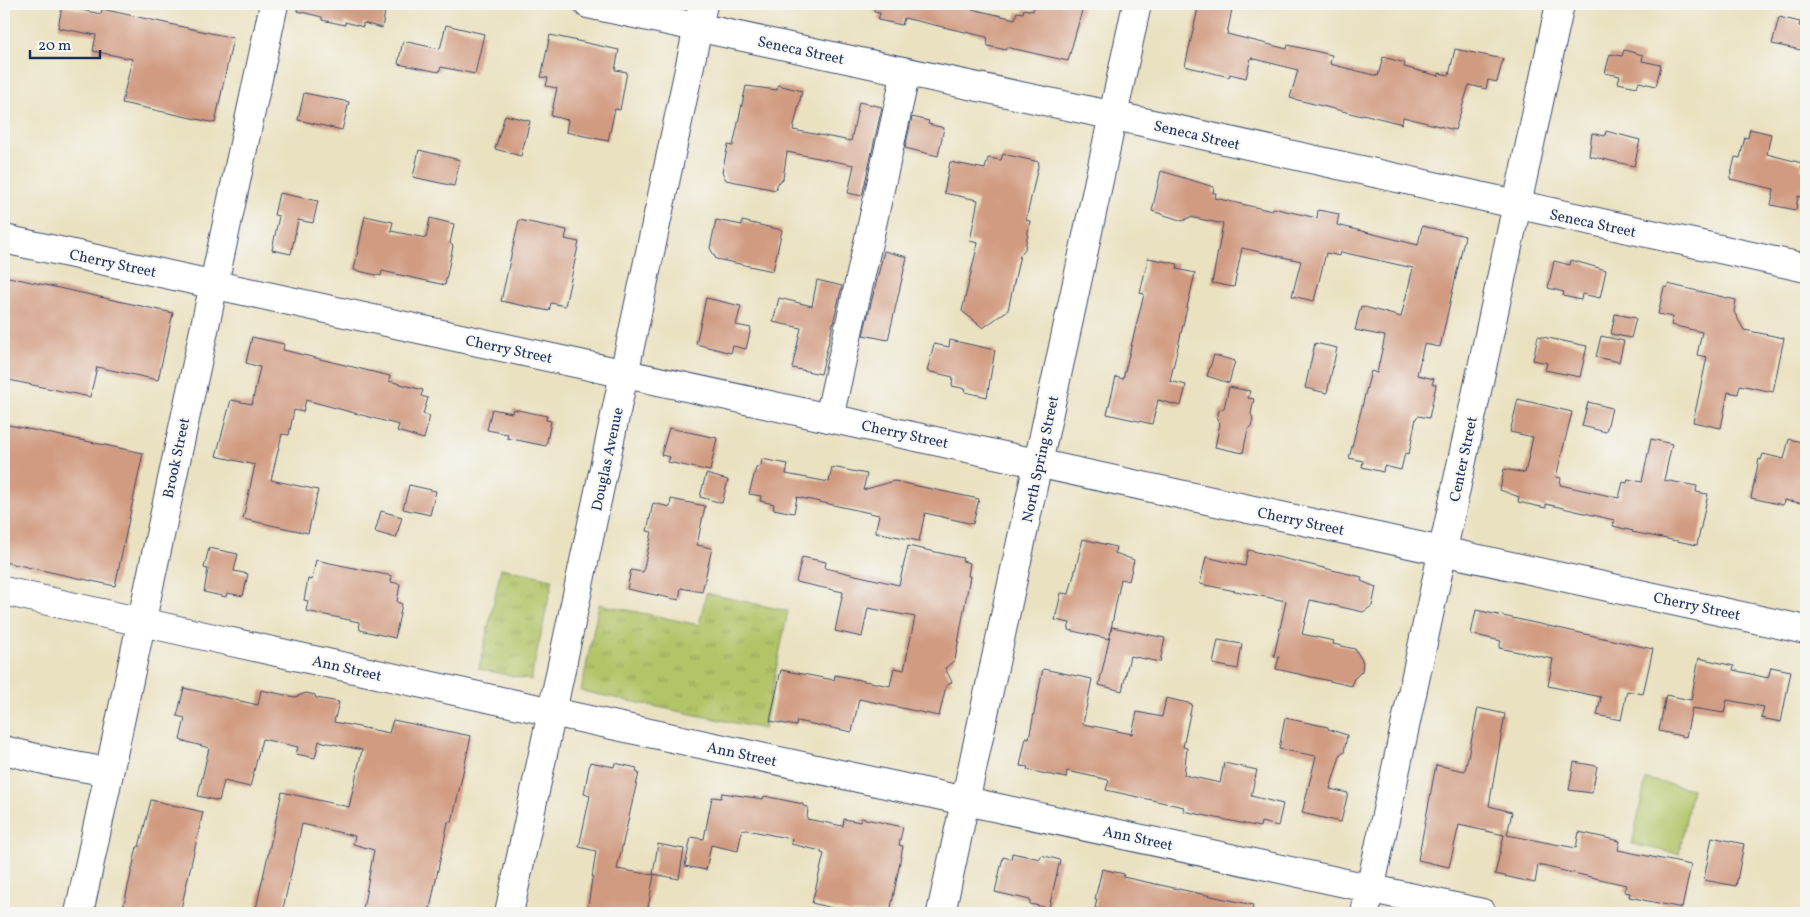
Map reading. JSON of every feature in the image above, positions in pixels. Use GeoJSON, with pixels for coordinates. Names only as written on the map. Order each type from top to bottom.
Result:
{"type":"FeatureCollection","features":[{"type":"Feature","properties":{"kind":"street","name":"Brook Street"},"geometry":{"type":"LineString","coordinates":[[79,913],[274,4]]}},
{"type":"Feature","properties":{"kind":"street","name":"Seneca Street"},"geometry":{"type":"LineString","coordinates":[[588,4],[700,16],[906,72],[1806,268]]}},
{"type":"Feature","properties":{"kind":"street","name":"North Spring Street"},"geometry":{"type":"LineString","coordinates":[[941,913],[1136,4]]}},
{"type":"Feature","properties":{"kind":"street","name":"Center Street"},"geometry":{"type":"LineString","coordinates":[[1368,901],[1560,4]]}},
{"type":"Feature","properties":{"kind":"street","name":"Douglas Avenue"},"geometry":{"type":"LineString","coordinates":[[509,913],[700,16]]}},
{"type":"Feature","properties":{"kind":"street"},"geometry":{"type":"LineString","coordinates":[[828,418],[906,72]]}},
{"type":"Feature","properties":{"kind":"street","name":"Cherry Street"},"geometry":{"type":"LineString","coordinates":[[4,239],[1806,630]]}},
{"type":"Feature","properties":{"kind":"street","name":"Ann Street"},"geometry":{"type":"LineString","coordinates":[[4,590],[552,714],[965,801],[1368,901],[1482,913]]}},
{"type":"Feature","properties":{"kind":"street"},"geometry":{"type":"LineString","coordinates":[[4,750],[52,762],[109,772]]}},
{"type":"Feature","properties":{"kind":"green space"},"geometry":{"type":"Polygon","coordinates":[[[501,568],[553,579],[531,680],[479,669],[501,568]]]}},
{"type":"Feature","properties":{"kind":"green space"},"geometry":{"type":"Polygon","coordinates":[[[706,593],[788,611],[764,729],[581,691],[599,604],[699,625],[706,593]]]}},
{"type":"Feature","properties":{"kind":"green space"},"geometry":{"type":"Polygon","coordinates":[[[1646,779],[1692,789],[1679,854],[1632,844],[1646,779]]]}},
{"type":"Feature","properties":{"kind":"building"},"geometry":{"type":"Polygon","coordinates":[[[298,4],[373,4],[386,7],[382,28],[363,23],[363,27],[345,22],[345,25],[322,20],[322,17],[297,11],[298,4]]]}},
{"type":"Feature","properties":{"kind":"building"},"geometry":{"type":"Polygon","coordinates":[[[875,4],[968,4],[967,8],[1015,19],[1017,12],[1023,13],[1024,9],[1033,11],[1035,4],[1081,4],[1080,7],[1083,7],[1068,61],[1006,47],[1006,50],[988,46],[987,37],[904,18],[902,25],[878,20],[880,13],[874,12],[875,4]]]}},
{"type":"Feature","properties":{"kind":"building"},"geometry":{"type":"Polygon","coordinates":[[[1199,4],[1233,4],[1227,34],[1287,49],[1288,45],[1332,55],[1330,64],[1378,76],[1383,57],[1405,63],[1404,67],[1439,76],[1439,73],[1449,75],[1455,49],[1503,59],[1497,82],[1488,80],[1486,89],[1469,85],[1455,130],[1403,117],[1402,124],[1290,98],[1298,70],[1251,58],[1246,78],[1230,74],[1229,77],[1185,66],[1199,4]]]}},
{"type":"Feature","properties":{"kind":"building"},"geometry":{"type":"Polygon","coordinates":[[[62,6],[101,14],[102,9],[233,38],[215,123],[122,103],[132,59],[93,51],[96,35],[58,28],[62,6]]]}},
{"type":"Feature","properties":{"kind":"building"},"geometry":{"type":"Polygon","coordinates":[[[1779,17],[1800,22],[1799,26],[1806,28],[1806,51],[1772,44],[1779,17]]]}},
{"type":"Feature","properties":{"kind":"building"},"geometry":{"type":"Polygon","coordinates":[[[446,25],[484,34],[475,74],[441,67],[439,72],[398,64],[403,41],[440,49],[446,25]]]}},
{"type":"Feature","properties":{"kind":"building"},"geometry":{"type":"Polygon","coordinates":[[[550,35],[619,50],[615,70],[627,72],[620,110],[615,109],[608,141],[566,132],[568,120],[551,116],[557,88],[546,86],[548,78],[541,77],[550,35]]]}},
{"type":"Feature","properties":{"kind":"building"},"geometry":{"type":"Polygon","coordinates":[[[1624,50],[1643,55],[1642,61],[1661,65],[1656,86],[1639,82],[1637,87],[1618,83],[1620,76],[1605,73],[1610,54],[1622,56],[1624,50]]]}},
{"type":"Feature","properties":{"kind":"building"},"geometry":{"type":"Polygon","coordinates":[[[778,85],[802,91],[793,130],[851,141],[859,102],[882,107],[862,196],[848,193],[854,165],[787,152],[783,179],[777,184],[776,190],[726,180],[722,172],[728,145],[733,146],[746,86],[777,90],[778,85]]]}},
{"type":"Feature","properties":{"kind":"building"},"geometry":{"type":"Polygon","coordinates":[[[304,93],[349,102],[342,130],[298,120],[304,93]]]}},
{"type":"Feature","properties":{"kind":"building"},"geometry":{"type":"Polygon","coordinates":[[[505,115],[530,121],[521,156],[495,149],[505,115]]]}},
{"type":"Feature","properties":{"kind":"building"},"geometry":{"type":"Polygon","coordinates":[[[912,117],[929,121],[928,124],[944,128],[938,156],[905,148],[912,117]]]}},
{"type":"Feature","properties":{"kind":"building"},"geometry":{"type":"Polygon","coordinates":[[[1750,129],[1771,134],[1767,154],[1802,163],[1801,169],[1806,170],[1806,198],[1798,196],[1796,210],[1771,205],[1774,189],[1730,179],[1735,157],[1740,158],[1745,137],[1748,138],[1750,129]]]}},
{"type":"Feature","properties":{"kind":"building"},"geometry":{"type":"Polygon","coordinates":[[[1606,131],[1640,140],[1634,166],[1589,156],[1592,133],[1605,136],[1606,131]]]}},
{"type":"Feature","properties":{"kind":"building"},"geometry":{"type":"Polygon","coordinates":[[[419,150],[460,160],[454,186],[413,177],[419,150]]]}},
{"type":"Feature","properties":{"kind":"building"},"geometry":{"type":"Polygon","coordinates":[[[1003,154],[1039,162],[1026,220],[1030,221],[1025,249],[1020,255],[1008,310],[983,328],[962,311],[978,243],[970,241],[978,200],[944,193],[950,162],[985,169],[988,158],[1001,160],[1003,154]]]}},
{"type":"Feature","properties":{"kind":"building"},"geometry":{"type":"Polygon","coordinates":[[[1161,171],[1214,187],[1213,193],[1216,193],[1215,198],[1272,211],[1273,208],[1317,218],[1318,210],[1339,214],[1337,225],[1418,245],[1422,226],[1465,236],[1440,347],[1424,344],[1417,375],[1434,379],[1432,384],[1436,385],[1429,418],[1418,416],[1416,418],[1409,454],[1405,453],[1401,470],[1384,466],[1383,472],[1362,467],[1363,461],[1349,458],[1371,371],[1377,373],[1385,336],[1355,330],[1361,306],[1401,317],[1413,268],[1341,252],[1340,256],[1326,253],[1314,301],[1292,296],[1301,261],[1242,248],[1234,287],[1212,283],[1223,224],[1190,217],[1183,221],[1152,211],[1161,171]]]}},
{"type":"Feature","properties":{"kind":"building"},"geometry":{"type":"Polygon","coordinates":[[[279,193],[318,201],[313,223],[298,220],[291,254],[272,250],[279,216],[274,215],[279,193]]]}},
{"type":"Feature","properties":{"kind":"building"},"geometry":{"type":"Polygon","coordinates":[[[365,216],[393,222],[391,231],[426,238],[430,218],[454,224],[450,243],[453,246],[445,285],[382,271],[381,276],[354,270],[365,216]]]}},
{"type":"Feature","properties":{"kind":"building"},"geometry":{"type":"Polygon","coordinates":[[[519,220],[567,230],[565,239],[579,242],[565,306],[551,303],[549,311],[501,301],[519,220]]]}},
{"type":"Feature","properties":{"kind":"building"},"geometry":{"type":"Polygon","coordinates":[[[716,220],[742,225],[742,221],[782,230],[773,271],[716,259],[710,248],[716,220]]]}},
{"type":"Feature","properties":{"kind":"building"},"geometry":{"type":"Polygon","coordinates":[[[884,251],[907,257],[888,340],[863,335],[884,251]]]}},
{"type":"Feature","properties":{"kind":"building"},"geometry":{"type":"Polygon","coordinates":[[[1148,258],[1178,264],[1177,269],[1195,273],[1170,381],[1186,385],[1181,406],[1158,400],[1152,424],[1107,414],[1116,377],[1123,379],[1144,294],[1140,293],[1148,258]]]}},
{"type":"Feature","properties":{"kind":"building"},"geometry":{"type":"Polygon","coordinates":[[[1571,260],[1606,270],[1600,298],[1582,294],[1581,300],[1563,296],[1564,292],[1548,288],[1554,261],[1570,265],[1571,260]]]}},
{"type":"Feature","properties":{"kind":"building"},"geometry":{"type":"Polygon","coordinates":[[[4,276],[173,313],[158,380],[97,367],[90,397],[4,379],[4,276]]]}},
{"type":"Feature","properties":{"kind":"building"},"geometry":{"type":"Polygon","coordinates":[[[817,280],[842,286],[821,374],[792,368],[801,328],[773,322],[779,298],[812,306],[817,280]]]}},
{"type":"Feature","properties":{"kind":"building"},"geometry":{"type":"Polygon","coordinates":[[[1668,284],[1736,300],[1734,312],[1744,330],[1784,338],[1773,392],[1740,385],[1738,394],[1728,392],[1721,428],[1693,422],[1707,357],[1697,355],[1702,332],[1671,325],[1673,317],[1658,314],[1664,287],[1667,288],[1668,284]]]}},
{"type":"Feature","properties":{"kind":"building"},"geometry":{"type":"Polygon","coordinates":[[[706,298],[741,306],[736,325],[751,328],[746,349],[733,346],[731,353],[696,344],[706,298]]]}},
{"type":"Feature","properties":{"kind":"building"},"geometry":{"type":"Polygon","coordinates":[[[1615,314],[1636,318],[1631,338],[1611,334],[1615,314]]]}},
{"type":"Feature","properties":{"kind":"building"},"geometry":{"type":"Polygon","coordinates":[[[1538,336],[1587,346],[1580,377],[1545,370],[1547,363],[1533,360],[1538,336]]]}},
{"type":"Feature","properties":{"kind":"building"},"geometry":{"type":"Polygon","coordinates":[[[1601,336],[1624,341],[1619,362],[1596,357],[1601,336]]]}},
{"type":"Feature","properties":{"kind":"building"},"geometry":{"type":"Polygon","coordinates":[[[252,337],[284,344],[283,350],[390,376],[389,381],[423,390],[421,396],[428,398],[423,414],[430,416],[424,439],[397,431],[399,425],[306,400],[303,412],[294,410],[289,435],[282,434],[271,480],[318,490],[308,533],[243,519],[255,465],[216,456],[231,400],[252,404],[260,367],[246,363],[252,337]]]}},
{"type":"Feature","properties":{"kind":"building"},"geometry":{"type":"Polygon","coordinates":[[[950,340],[995,350],[987,397],[965,392],[966,389],[952,386],[953,377],[927,371],[934,344],[949,347],[950,340]]]}},
{"type":"Feature","properties":{"kind":"building"},"geometry":{"type":"Polygon","coordinates":[[[1315,343],[1337,348],[1327,393],[1305,388],[1315,343]]]}},
{"type":"Feature","properties":{"kind":"building"},"geometry":{"type":"Polygon","coordinates":[[[1214,355],[1235,361],[1229,383],[1207,376],[1214,355]]]}},
{"type":"Feature","properties":{"kind":"building"},"geometry":{"type":"Polygon","coordinates":[[[1229,387],[1250,391],[1248,398],[1254,399],[1251,414],[1253,418],[1251,427],[1248,429],[1243,453],[1215,447],[1220,423],[1217,419],[1219,410],[1224,408],[1229,387]]]}},
{"type":"Feature","properties":{"kind":"building"},"geometry":{"type":"Polygon","coordinates":[[[1518,399],[1572,412],[1556,477],[1561,478],[1560,485],[1619,498],[1623,482],[1627,483],[1628,479],[1642,482],[1651,439],[1672,444],[1664,480],[1697,486],[1696,492],[1708,494],[1697,545],[1632,532],[1613,526],[1614,520],[1546,504],[1546,508],[1518,502],[1519,497],[1500,490],[1504,469],[1525,473],[1533,437],[1510,432],[1518,399]]]}},
{"type":"Feature","properties":{"kind":"building"},"geometry":{"type":"Polygon","coordinates":[[[1588,402],[1612,408],[1606,432],[1582,426],[1588,402]]]}},
{"type":"Feature","properties":{"kind":"building"},"geometry":{"type":"Polygon","coordinates":[[[492,409],[512,413],[513,409],[547,416],[546,420],[551,421],[546,446],[507,438],[508,434],[487,430],[492,409]]]}},
{"type":"Feature","properties":{"kind":"building"},"geometry":{"type":"Polygon","coordinates":[[[4,424],[143,453],[115,586],[4,562],[4,424]]]}},
{"type":"Feature","properties":{"kind":"building"},"geometry":{"type":"Polygon","coordinates":[[[669,428],[717,438],[710,471],[668,462],[670,457],[661,455],[669,428]]]}},
{"type":"Feature","properties":{"kind":"building"},"geometry":{"type":"Polygon","coordinates":[[[1789,439],[1806,443],[1806,504],[1784,500],[1783,505],[1751,498],[1759,459],[1761,460],[1763,454],[1784,459],[1789,439]]]}},
{"type":"Feature","properties":{"kind":"building"},"geometry":{"type":"Polygon","coordinates":[[[762,459],[788,464],[786,474],[829,482],[832,467],[867,474],[863,490],[894,481],[979,499],[973,524],[925,513],[919,541],[875,532],[879,515],[797,497],[794,513],[773,509],[774,504],[760,501],[761,496],[749,494],[756,468],[761,466],[762,459]]]}},
{"type":"Feature","properties":{"kind":"building"},"geometry":{"type":"Polygon","coordinates":[[[706,474],[728,480],[722,503],[700,497],[706,474]]]}},
{"type":"Feature","properties":{"kind":"building"},"geometry":{"type":"Polygon","coordinates":[[[409,485],[436,491],[430,515],[403,509],[409,485]]]}},
{"type":"Feature","properties":{"kind":"building"},"geometry":{"type":"Polygon","coordinates":[[[671,499],[705,506],[697,545],[712,548],[702,592],[681,588],[679,600],[627,589],[631,570],[643,572],[652,532],[647,531],[653,503],[670,507],[671,499]]]}},
{"type":"Feature","properties":{"kind":"building"},"geometry":{"type":"Polygon","coordinates":[[[381,511],[402,517],[396,538],[375,532],[381,511]]]}},
{"type":"Feature","properties":{"kind":"building"},"geometry":{"type":"Polygon","coordinates":[[[1083,539],[1116,547],[1115,553],[1134,560],[1129,581],[1121,579],[1109,639],[1068,630],[1070,623],[1055,620],[1061,593],[1069,594],[1083,539]]]}},
{"type":"Feature","properties":{"kind":"building"},"geometry":{"type":"Polygon","coordinates":[[[908,546],[963,558],[962,561],[970,563],[968,576],[970,576],[955,660],[945,668],[952,682],[946,686],[939,716],[859,699],[852,732],[797,721],[796,726],[770,721],[781,670],[834,680],[835,675],[890,686],[894,668],[904,670],[915,617],[868,608],[862,637],[835,631],[843,592],[796,582],[802,557],[826,562],[825,568],[899,585],[908,546]]]}},
{"type":"Feature","properties":{"kind":"building"},"geometry":{"type":"Polygon","coordinates":[[[209,548],[238,554],[234,571],[248,574],[243,596],[227,593],[226,597],[204,592],[208,569],[204,568],[209,548]]]}},
{"type":"Feature","properties":{"kind":"building"},"geometry":{"type":"Polygon","coordinates":[[[1248,550],[1362,577],[1361,581],[1376,587],[1372,606],[1363,612],[1310,600],[1302,634],[1334,641],[1333,644],[1355,649],[1363,662],[1362,671],[1353,680],[1352,686],[1276,669],[1279,657],[1274,656],[1286,601],[1200,584],[1206,557],[1245,566],[1248,550]]]}},
{"type":"Feature","properties":{"kind":"building"},"geometry":{"type":"Polygon","coordinates":[[[316,560],[392,576],[391,582],[400,584],[397,602],[402,604],[395,638],[360,630],[359,622],[306,611],[308,601],[304,600],[308,579],[312,580],[316,560]]]}},
{"type":"Feature","properties":{"kind":"building"},"geometry":{"type":"Polygon","coordinates":[[[1476,610],[1653,649],[1643,694],[1627,691],[1621,720],[1597,715],[1601,697],[1548,686],[1553,659],[1499,648],[1501,641],[1471,634],[1476,610]]]}},
{"type":"Feature","properties":{"kind":"building"},"geometry":{"type":"Polygon","coordinates":[[[1112,627],[1165,638],[1160,662],[1130,656],[1122,691],[1099,685],[1112,627]]]}},
{"type":"Feature","properties":{"kind":"building"},"geometry":{"type":"Polygon","coordinates":[[[1218,640],[1242,644],[1238,669],[1213,664],[1218,640]]]}},
{"type":"Feature","properties":{"kind":"building"},"geometry":{"type":"Polygon","coordinates":[[[1699,658],[1734,666],[1733,670],[1768,678],[1771,667],[1791,671],[1781,722],[1761,718],[1764,707],[1727,700],[1724,713],[1692,708],[1686,737],[1659,731],[1666,695],[1691,700],[1699,658]]]}},
{"type":"Feature","properties":{"kind":"building"},"geometry":{"type":"Polygon","coordinates":[[[1043,669],[1092,679],[1083,724],[1132,734],[1137,712],[1162,717],[1166,698],[1192,704],[1183,747],[1187,748],[1184,775],[1220,783],[1224,763],[1257,770],[1251,796],[1283,804],[1278,826],[1261,822],[1260,827],[1183,811],[1184,807],[1106,790],[1109,780],[1067,771],[1066,778],[1027,770],[1028,767],[1020,766],[1026,737],[1029,738],[1043,669]]]}},
{"type":"Feature","properties":{"kind":"building"},"geometry":{"type":"Polygon","coordinates":[[[184,688],[258,705],[261,690],[295,697],[306,693],[315,695],[316,698],[339,702],[334,722],[389,733],[393,720],[471,736],[452,822],[448,822],[429,913],[384,913],[363,909],[374,850],[353,844],[355,836],[302,824],[282,913],[255,913],[282,792],[349,807],[362,750],[319,741],[315,758],[296,754],[298,747],[262,739],[250,787],[224,781],[219,801],[198,796],[209,748],[180,740],[185,718],[177,716],[184,688]]]}},
{"type":"Feature","properties":{"kind":"building"},"geometry":{"type":"Polygon","coordinates":[[[1478,708],[1505,714],[1489,806],[1512,812],[1507,835],[1576,848],[1579,832],[1620,841],[1618,850],[1691,865],[1682,908],[1629,897],[1630,893],[1624,892],[1626,885],[1538,865],[1535,883],[1495,874],[1504,835],[1459,825],[1449,867],[1418,860],[1436,765],[1465,771],[1478,708]]]}},
{"type":"Feature","properties":{"kind":"building"},"geometry":{"type":"Polygon","coordinates":[[[1285,718],[1328,727],[1328,729],[1347,735],[1344,753],[1341,753],[1330,789],[1348,793],[1341,822],[1302,813],[1316,756],[1279,749],[1285,718]]]}},
{"type":"Feature","properties":{"kind":"building"},"geometry":{"type":"Polygon","coordinates":[[[590,762],[614,767],[615,763],[637,768],[636,772],[639,773],[617,869],[654,875],[647,913],[587,913],[596,851],[579,847],[590,796],[584,794],[590,762]]]}},
{"type":"Feature","properties":{"kind":"building"},"geometry":{"type":"Polygon","coordinates":[[[1574,762],[1597,766],[1592,793],[1569,790],[1574,762]]]}},
{"type":"Feature","properties":{"kind":"building"},"geometry":{"type":"Polygon","coordinates":[[[722,793],[763,799],[764,796],[803,804],[803,806],[808,807],[807,819],[843,826],[844,819],[860,822],[861,818],[903,827],[899,845],[903,846],[890,913],[851,913],[812,903],[824,854],[821,851],[791,844],[792,839],[742,829],[738,851],[711,845],[706,870],[685,866],[691,837],[704,839],[712,797],[721,798],[722,793]]]}},
{"type":"Feature","properties":{"kind":"building"},"geometry":{"type":"Polygon","coordinates":[[[151,800],[203,812],[180,913],[122,913],[137,847],[139,847],[151,800]]]}},
{"type":"Feature","properties":{"kind":"building"},"geometry":{"type":"Polygon","coordinates":[[[1712,837],[1744,844],[1736,886],[1704,880],[1712,837]]]}},
{"type":"Feature","properties":{"kind":"building"},"geometry":{"type":"Polygon","coordinates":[[[658,844],[684,849],[679,879],[653,874],[658,844]]]}},
{"type":"Feature","properties":{"kind":"building"},"geometry":{"type":"Polygon","coordinates":[[[1012,853],[1040,859],[1041,855],[1060,860],[1049,908],[1030,904],[1030,900],[995,892],[1003,857],[1011,859],[1012,853]]]}},
{"type":"Feature","properties":{"kind":"building"},"geometry":{"type":"Polygon","coordinates":[[[1102,869],[1124,874],[1123,877],[1253,905],[1252,913],[1115,913],[1095,908],[1097,899],[1095,899],[1102,869]]]}}]}
